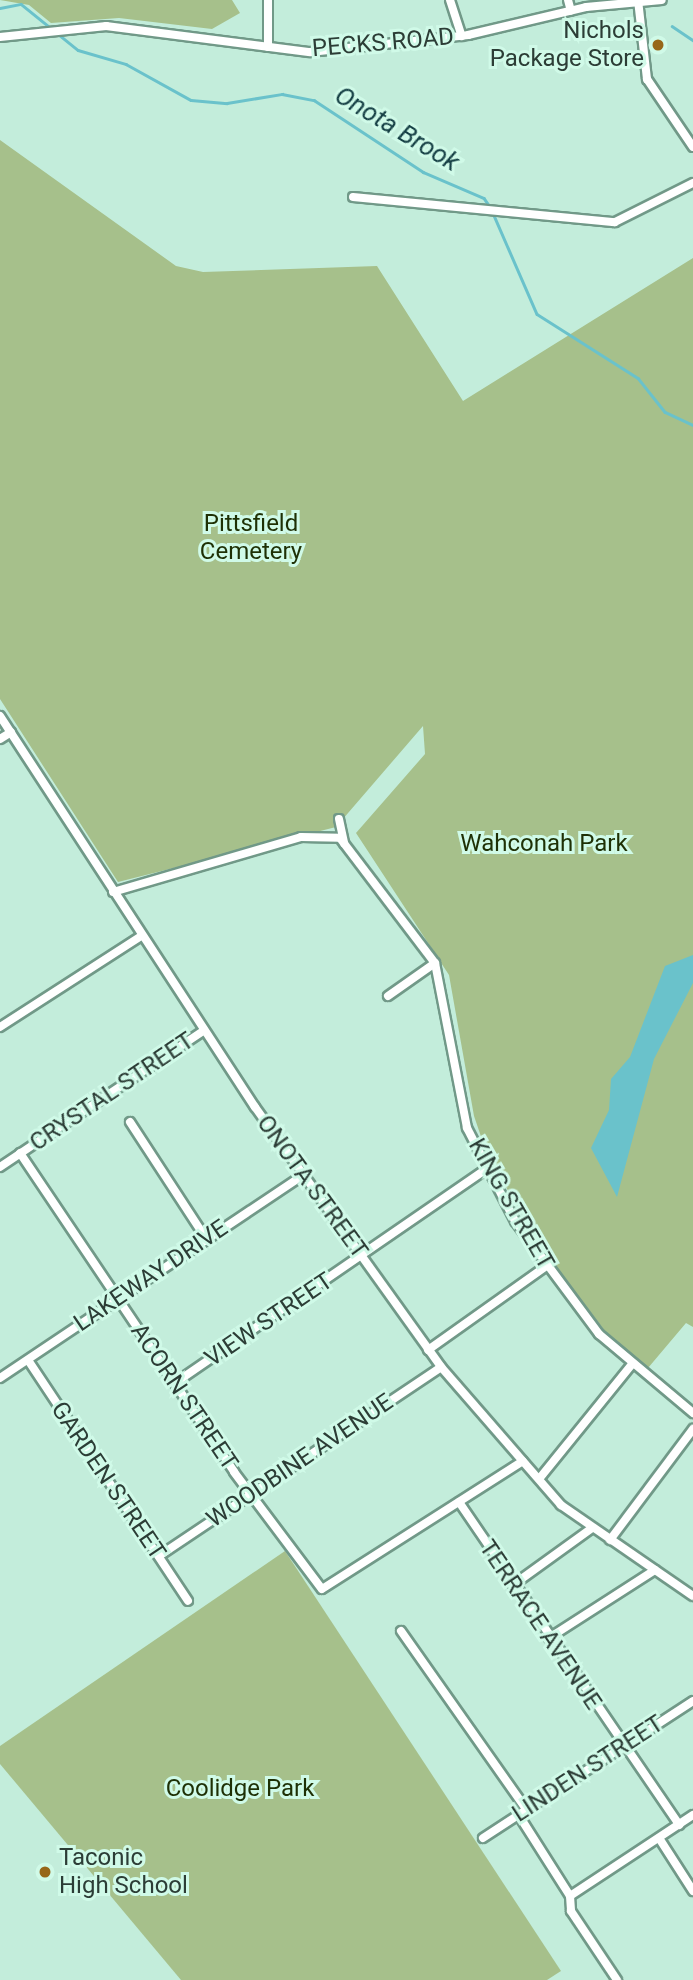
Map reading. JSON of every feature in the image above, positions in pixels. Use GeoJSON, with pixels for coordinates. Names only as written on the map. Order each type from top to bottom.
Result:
{"type":"FeatureCollection","features":[{"type":"Feature","properties":{"kind":"street"},"geometry":{"type":"LineString","coordinates":[[268,0],[268,47]]}},
{"type":"Feature","properties":{"kind":"street"},"geometry":{"type":"LineString","coordinates":[[450,0],[462,36]]}},
{"type":"Feature","properties":{"kind":"street"},"geometry":{"type":"LineString","coordinates":[[568,0],[571,10]]}},
{"type":"Feature","properties":{"kind":"street","name":"PECKS ROAD"},"geometry":{"type":"LineString","coordinates":[[0,37],[59,29],[155,29],[310,52],[462,36],[571,10],[663,0]]}},
{"type":"Feature","properties":{"kind":"street"},"geometry":{"type":"LineString","coordinates":[[638,4],[647,79],[693,147]]}},
{"type":"Feature","properties":{"kind":"street"},"geometry":{"type":"LineString","coordinates":[[354,197],[488,206],[615,222],[693,183]]}},
{"type":"Feature","properties":{"kind":"street","name":"ONOTA STREET"},"geometry":{"type":"LineString","coordinates":[[0,716],[203,1031],[441,1367],[539,1479],[592,1528],[693,1596]]}},
{"type":"Feature","properties":{"kind":"street"},"geometry":{"type":"LineString","coordinates":[[0,739],[11,733]]}},
{"type":"Feature","properties":{"kind":"street"},"geometry":{"type":"LineString","coordinates":[[338,819],[344,842]]}},
{"type":"Feature","properties":{"kind":"street"},"geometry":{"type":"LineString","coordinates":[[113,892],[302,837],[329,835],[344,842]]}},
{"type":"Feature","properties":{"kind":"street","name":"KING STREET"},"geometry":{"type":"LineString","coordinates":[[344,842],[435,963],[467,1128],[486,1169],[545,1267],[632,1364],[693,1413]]}},
{"type":"Feature","properties":{"kind":"street"},"geometry":{"type":"LineString","coordinates":[[0,1027],[141,936]]}},
{"type":"Feature","properties":{"kind":"street"},"geometry":{"type":"LineString","coordinates":[[388,996],[435,963]]}},
{"type":"Feature","properties":{"kind":"street","name":"CRYSTAL STREET"},"geometry":{"type":"LineString","coordinates":[[0,1167],[203,1031]]}},
{"type":"Feature","properties":{"kind":"street"},"geometry":{"type":"LineString","coordinates":[[130,1122],[207,1240]]}},
{"type":"Feature","properties":{"kind":"street","name":"ACORN STREET"},"geometry":{"type":"LineString","coordinates":[[20,1153],[278,1535],[322,1589],[459,1502]]}},
{"type":"Feature","properties":{"kind":"street","name":"VIEW STREET"},"geometry":{"type":"LineString","coordinates":[[176,1383],[362,1257],[416,1213],[486,1169]]}},
{"type":"Feature","properties":{"kind":"street","name":"LAKEWAY DRIVE"},"geometry":{"type":"LineString","coordinates":[[0,1378],[303,1175]]}},
{"type":"Feature","properties":{"kind":"street"},"geometry":{"type":"LineString","coordinates":[[428,1350],[545,1267]]}},
{"type":"Feature","properties":{"kind":"street","name":"GARDEN STREET"},"geometry":{"type":"LineString","coordinates":[[28,1360],[188,1601]]}},
{"type":"Feature","properties":{"kind":"street"},"geometry":{"type":"LineString","coordinates":[[539,1479],[632,1364]]}},
{"type":"Feature","properties":{"kind":"street","name":"WOODBINE AVENUE"},"geometry":{"type":"LineString","coordinates":[[159,1556],[441,1367]]}},
{"type":"Feature","properties":{"kind":"street"},"geometry":{"type":"LineString","coordinates":[[610,1540],[693,1429]]}},
{"type":"Feature","properties":{"kind":"street"},"geometry":{"type":"LineString","coordinates":[[459,1502],[523,1461]]}},
{"type":"Feature","properties":{"kind":"street","name":"TERRACE AVENUE"},"geometry":{"type":"LineString","coordinates":[[459,1502],[622,1747],[679,1825]]}},
{"type":"Feature","properties":{"kind":"street"},"geometry":{"type":"LineString","coordinates":[[513,1586],[592,1528]]}},
{"type":"Feature","properties":{"kind":"street"},"geometry":{"type":"LineString","coordinates":[[549,1638],[655,1570]]}},
{"type":"Feature","properties":{"kind":"street"},"geometry":{"type":"LineString","coordinates":[[401,1631],[526,1809]]}},
{"type":"Feature","properties":{"kind":"street","name":"LINDEN STREET"},"geometry":{"type":"LineString","coordinates":[[483,1838],[693,1702]]}},
{"type":"Feature","properties":{"kind":"street"},"geometry":{"type":"LineString","coordinates":[[518,1814],[570,1896],[571,1911],[617,1980]]}},
{"type":"Feature","properties":{"kind":"street"},"geometry":{"type":"LineString","coordinates":[[570,1896],[693,1815]]}},
{"type":"Feature","properties":{"kind":"street"},"geometry":{"type":"LineString","coordinates":[[659,1838],[693,1891]]}},
{"type":"Feature","properties":{"kind":"green space"},"geometry":{"type":"Polygon","coordinates":[[[0,0],[232,0],[240,13],[212,29],[119,18],[51,23],[29,5],[0,0]]]}},
{"type":"Feature","properties":{"kind":"green space","name":"Pittsfield Cemetery"},"geometry":{"type":"Polygon","coordinates":[[[0,140],[176,266],[203,272],[377,266],[463,401],[693,258],[693,1327],[686,1323],[648,1368],[610,1338],[553,1263],[489,1160],[474,1116],[449,975],[356,833],[425,754],[423,726],[336,827],[118,882],[0,699],[0,140]]]}},
{"type":"Feature","properties":{"kind":"green space","name":"Coolidge Park"},"geometry":{"type":"Polygon","coordinates":[[[285,1551],[561,1971],[547,1980],[181,1980],[0,1764],[0,1746],[285,1551]]]}},
{"type":"Feature","properties":{"kind":"water"},"geometry":{"type":"Polygon","coordinates":[[[693,955],[693,983],[654,1059],[617,1197],[591,1148],[609,1110],[611,1079],[630,1057],[665,966],[693,955]]]}},
{"type":"Feature","properties":{"kind":"waterway","name":"Onota Brook"},"geometry":{"type":"LineString","coordinates":[[0,8],[21,4],[78,50],[126,64],[191,100],[227,103],[282,94],[314,100],[423,172],[484,198],[490,207]]}},
{"type":"Feature","properties":{"kind":"waterway"},"geometry":{"type":"LineString","coordinates":[[672,26],[693,40]]}},
{"type":"Feature","properties":{"kind":"waterway","name":"Onota Brook"},"geometry":{"type":"LineString","coordinates":[[493,213],[537,314],[638,378],[665,412],[693,425]]}},
{"type":"Feature","properties":{"kind":"place","name":"Nichols Package Store"},"geometry":{"type":"Point","coordinates":[658,45]}},
{"type":"Feature","properties":{"kind":"place","name":"Taconic High School"},"geometry":{"type":"Point","coordinates":[45,1872]}},
{"type":"Feature","properties":{"kind":"park label","name":"Wahconah Park"},"geometry":{"type":"Point","coordinates":[544,844]}}]}
